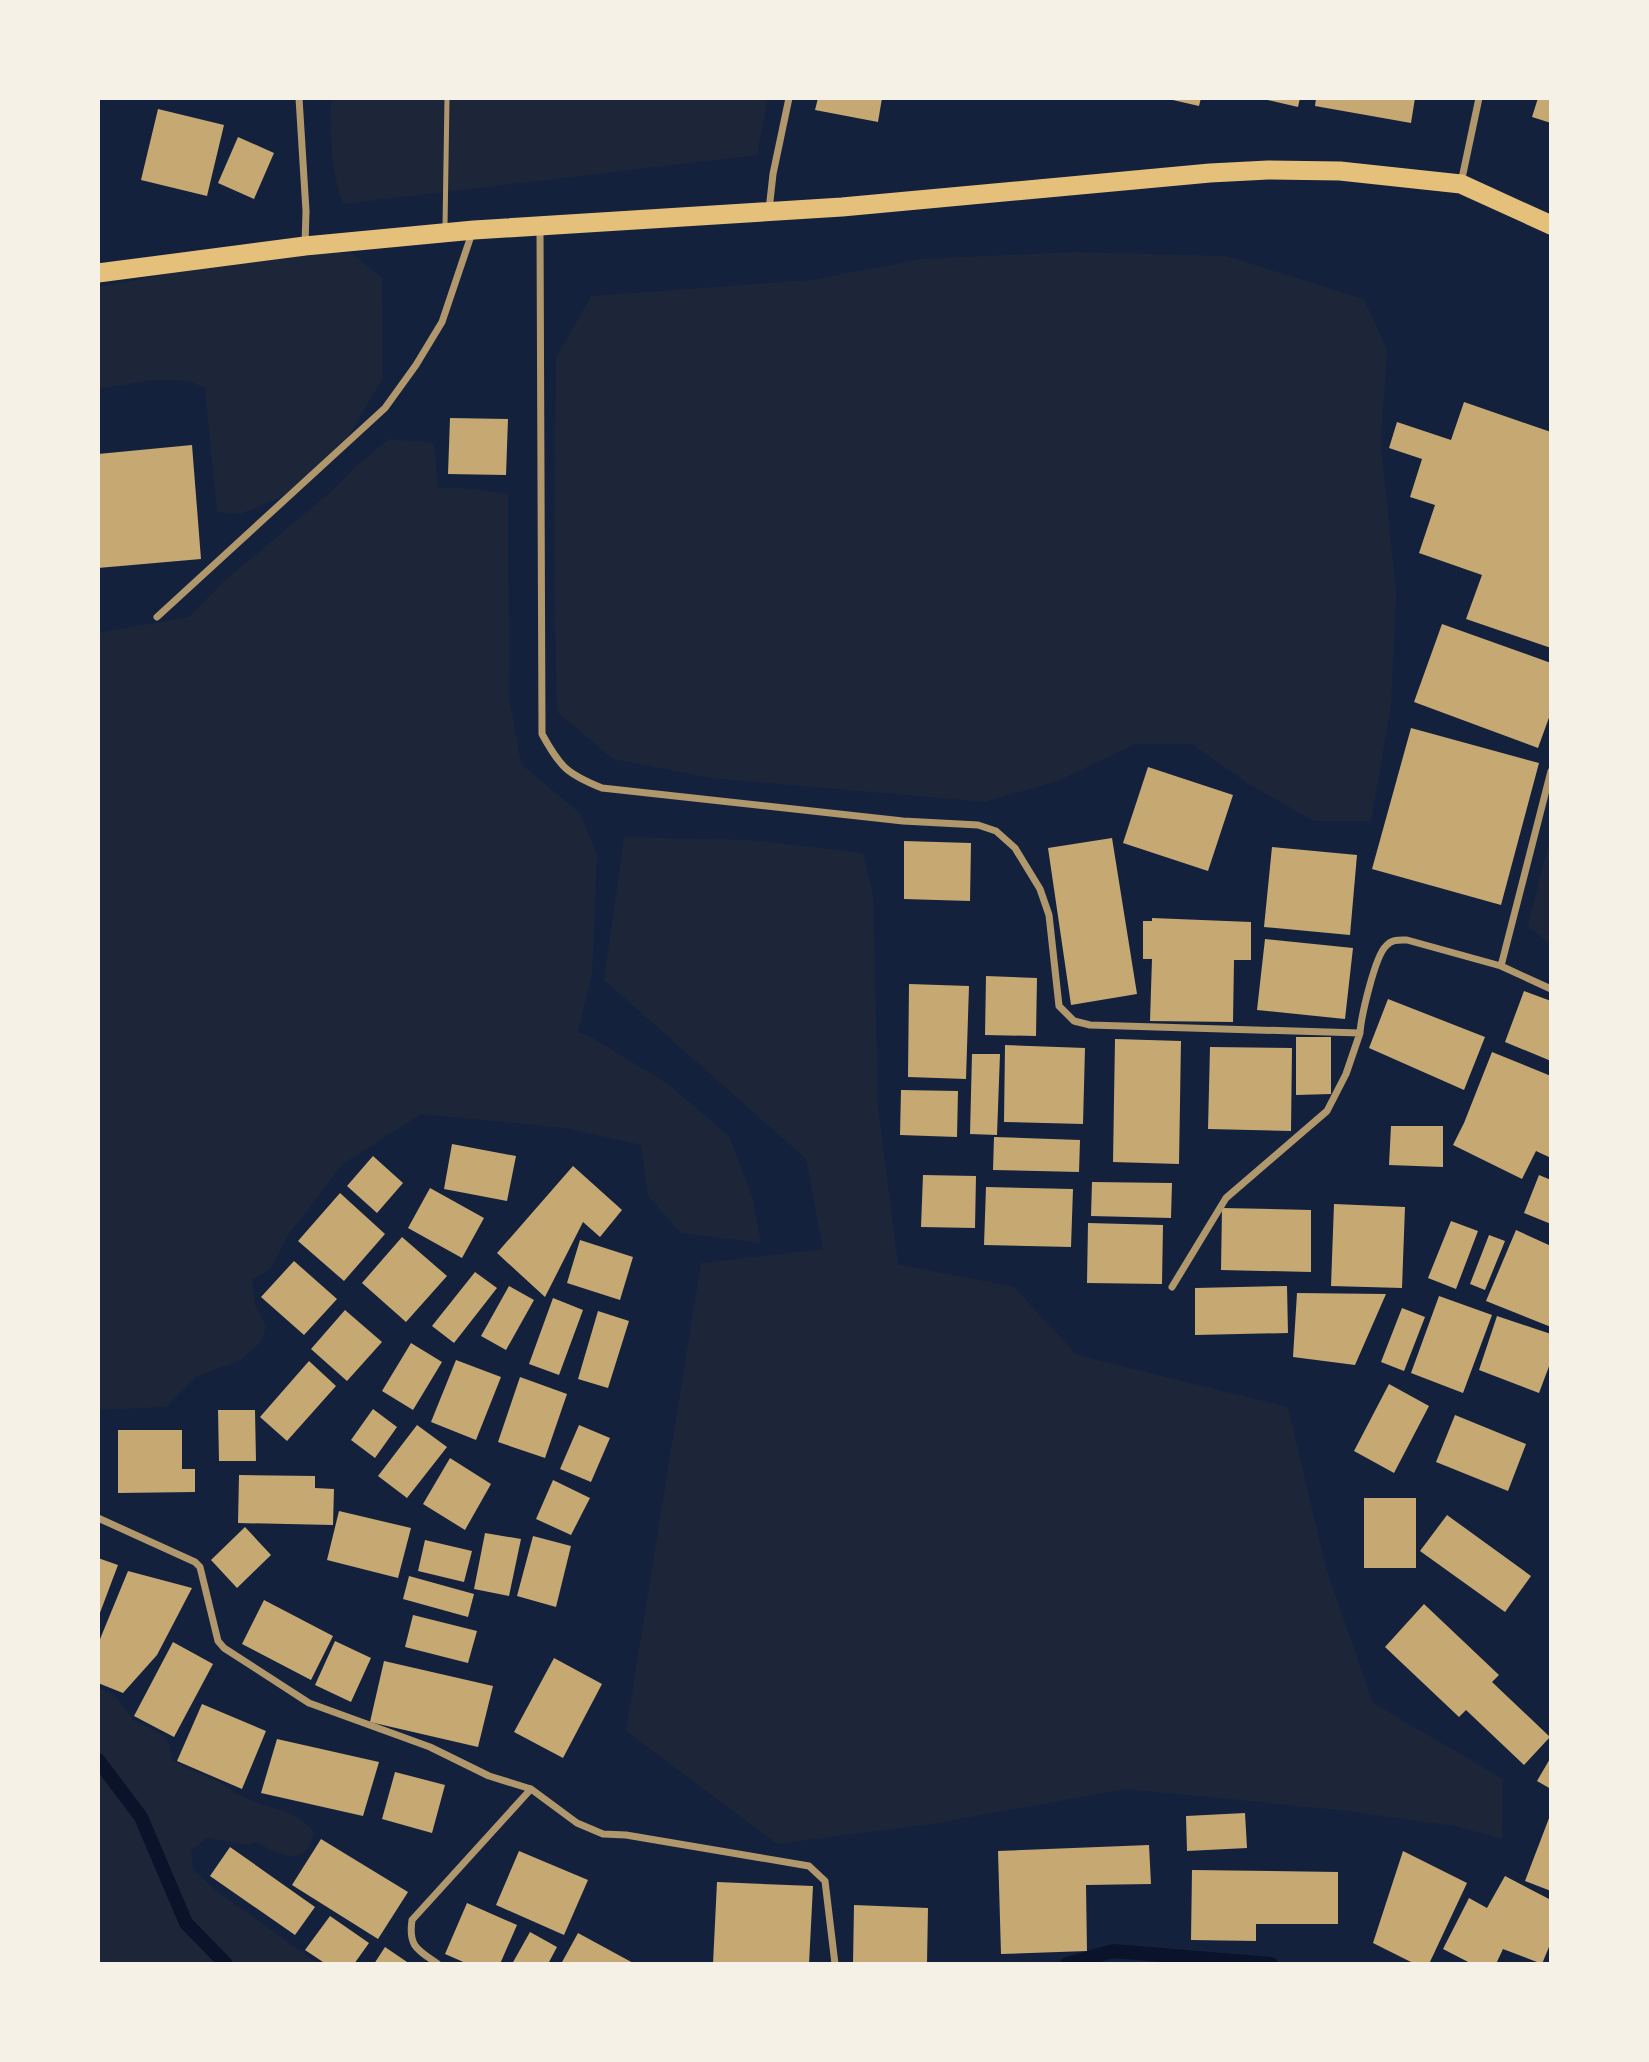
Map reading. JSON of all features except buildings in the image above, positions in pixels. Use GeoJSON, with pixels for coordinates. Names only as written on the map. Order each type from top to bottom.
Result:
{"type":"FeatureCollection","features":[{"type":"Feature","properties":{"kind":"highway"},"geometry":{"type":"LineString","coordinates":[[98,273],[305,246],[474,230],[842,207],[1268,170],[1340,171],[1461,184],[1551,225]]}},
{"type":"Feature","properties":{"kind":"street"},"geometry":{"type":"LineString","coordinates":[[299,98],[306,212],[305,246]]}},
{"type":"Feature","properties":{"kind":"street"},"geometry":{"type":"LineString","coordinates":[[769,211],[773,174],[789,98]]}},
{"type":"Feature","properties":{"kind":"street"},"geometry":{"type":"LineString","coordinates":[[1461,184],[1479,98]]}},
{"type":"Feature","properties":{"kind":"street"},"geometry":{"type":"LineString","coordinates":[[540,225],[542,734],[557,762],[576,778],[602,788],[903,821],[978,825],[996,831],[1015,848],[1040,889],[1049,915],[1059,1006],[1074,1021],[1090,1025],[1360,1033]]}},
{"type":"Feature","properties":{"kind":"street"},"geometry":{"type":"LineString","coordinates":[[157,617],[385,408],[442,322],[474,230]]}},
{"type":"Feature","properties":{"kind":"street"},"geometry":{"type":"LineString","coordinates":[[1501,966],[1551,771]]}},
{"type":"Feature","properties":{"kind":"street"},"geometry":{"type":"LineString","coordinates":[[1172,1287],[1226,1198],[1326,1111],[1346,1074],[1384,947],[1394,940],[1407,940],[1501,966],[1551,989]]}},
{"type":"Feature","properties":{"kind":"street"},"geometry":{"type":"LineString","coordinates":[[98,1518],[195,1562],[200,1567],[218,1641],[224,1648],[309,1703],[430,1747],[489,1776],[531,1789],[577,1823],[603,1834],[625,1835],[809,1866],[825,1881],[835,1964]]}},
{"type":"Feature","properties":{"kind":"street"},"geometry":{"type":"LineString","coordinates":[[438,1964],[413,1945],[410,1933],[412,1920],[531,1789]]}},
{"type":"Feature","properties":{"kind":"lane"},"geometry":{"type":"LineString","coordinates":[[445,234],[447,98]]}},
{"type":"Feature","properties":{"kind":"shaded area"},"geometry":{"type":"Polygon","coordinates":[[[331,98],[768,98],[757,155],[343,204],[333,165],[331,98]]]}},
{"type":"Feature","properties":{"kind":"shaded area"},"geometry":{"type":"Polygon","coordinates":[[[317,248],[354,255],[382,278],[383,378],[338,453],[309,481],[273,501],[240,514],[217,512],[205,388],[189,381],[153,380],[98,389],[98,287],[317,248]]]}},
{"type":"Feature","properties":{"kind":"shaded area"},"geometry":{"type":"Polygon","coordinates":[[[1074,252],[1226,256],[1364,299],[1387,350],[1381,443],[1396,593],[1391,706],[1371,821],[1314,821],[1247,783],[1192,744],[1135,744],[1058,781],[985,802],[710,778],[613,759],[557,712],[554,563],[556,358],[591,296],[811,280],[921,259],[1074,252]]]}},
{"type":"Feature","properties":{"kind":"shaded area"},"geometry":{"type":"Polygon","coordinates":[[[389,439],[434,443],[438,488],[464,488],[508,494],[509,697],[521,764],[580,813],[597,855],[592,975],[578,1032],[591,1037],[668,1084],[729,1136],[752,1196],[761,1243],[681,1233],[648,1196],[641,1145],[565,1128],[421,1114],[343,1164],[288,1235],[271,1268],[252,1280],[255,1305],[266,1326],[262,1341],[241,1360],[196,1377],[166,1407],[98,1410],[98,633],[189,617],[223,582],[389,439]]]}},
{"type":"Feature","properties":{"kind":"shaded area"},"geometry":{"type":"Polygon","coordinates":[[[1551,835],[1551,945],[1528,926],[1551,835]]]}},
{"type":"Feature","properties":{"kind":"shaded area"},"geometry":{"type":"Polygon","coordinates":[[[624,837],[752,840],[863,853],[873,895],[878,1107],[898,1264],[1014,1287],[1077,1355],[1288,1407],[1326,1568],[1373,1703],[1503,1779],[1502,1839],[1454,1826],[1339,1810],[1127,1789],[931,1824],[777,1844],[626,1731],[701,1263],[823,1249],[806,1159],[604,980],[624,837]]]}},
{"type":"Feature","properties":{"kind":"shaded area"},"geometry":{"type":"Polygon","coordinates":[[[98,1687],[114,1695],[133,1720],[163,1735],[169,1744],[172,1760],[242,1796],[300,1819],[314,1832],[305,1851],[299,1855],[283,1855],[258,1842],[246,1845],[207,1838],[191,1851],[193,1869],[218,1892],[319,1964],[98,1964],[98,1687]]]}},
{"type":"Feature","properties":{"kind":"waterway"},"geometry":{"type":"LineString","coordinates":[[98,1760],[141,1817],[186,1923],[226,1964]]}},
{"type":"Feature","properties":{"kind":"waterway"},"geometry":{"type":"LineString","coordinates":[[1067,1964],[1113,1951],[1271,1964]]}}]}
